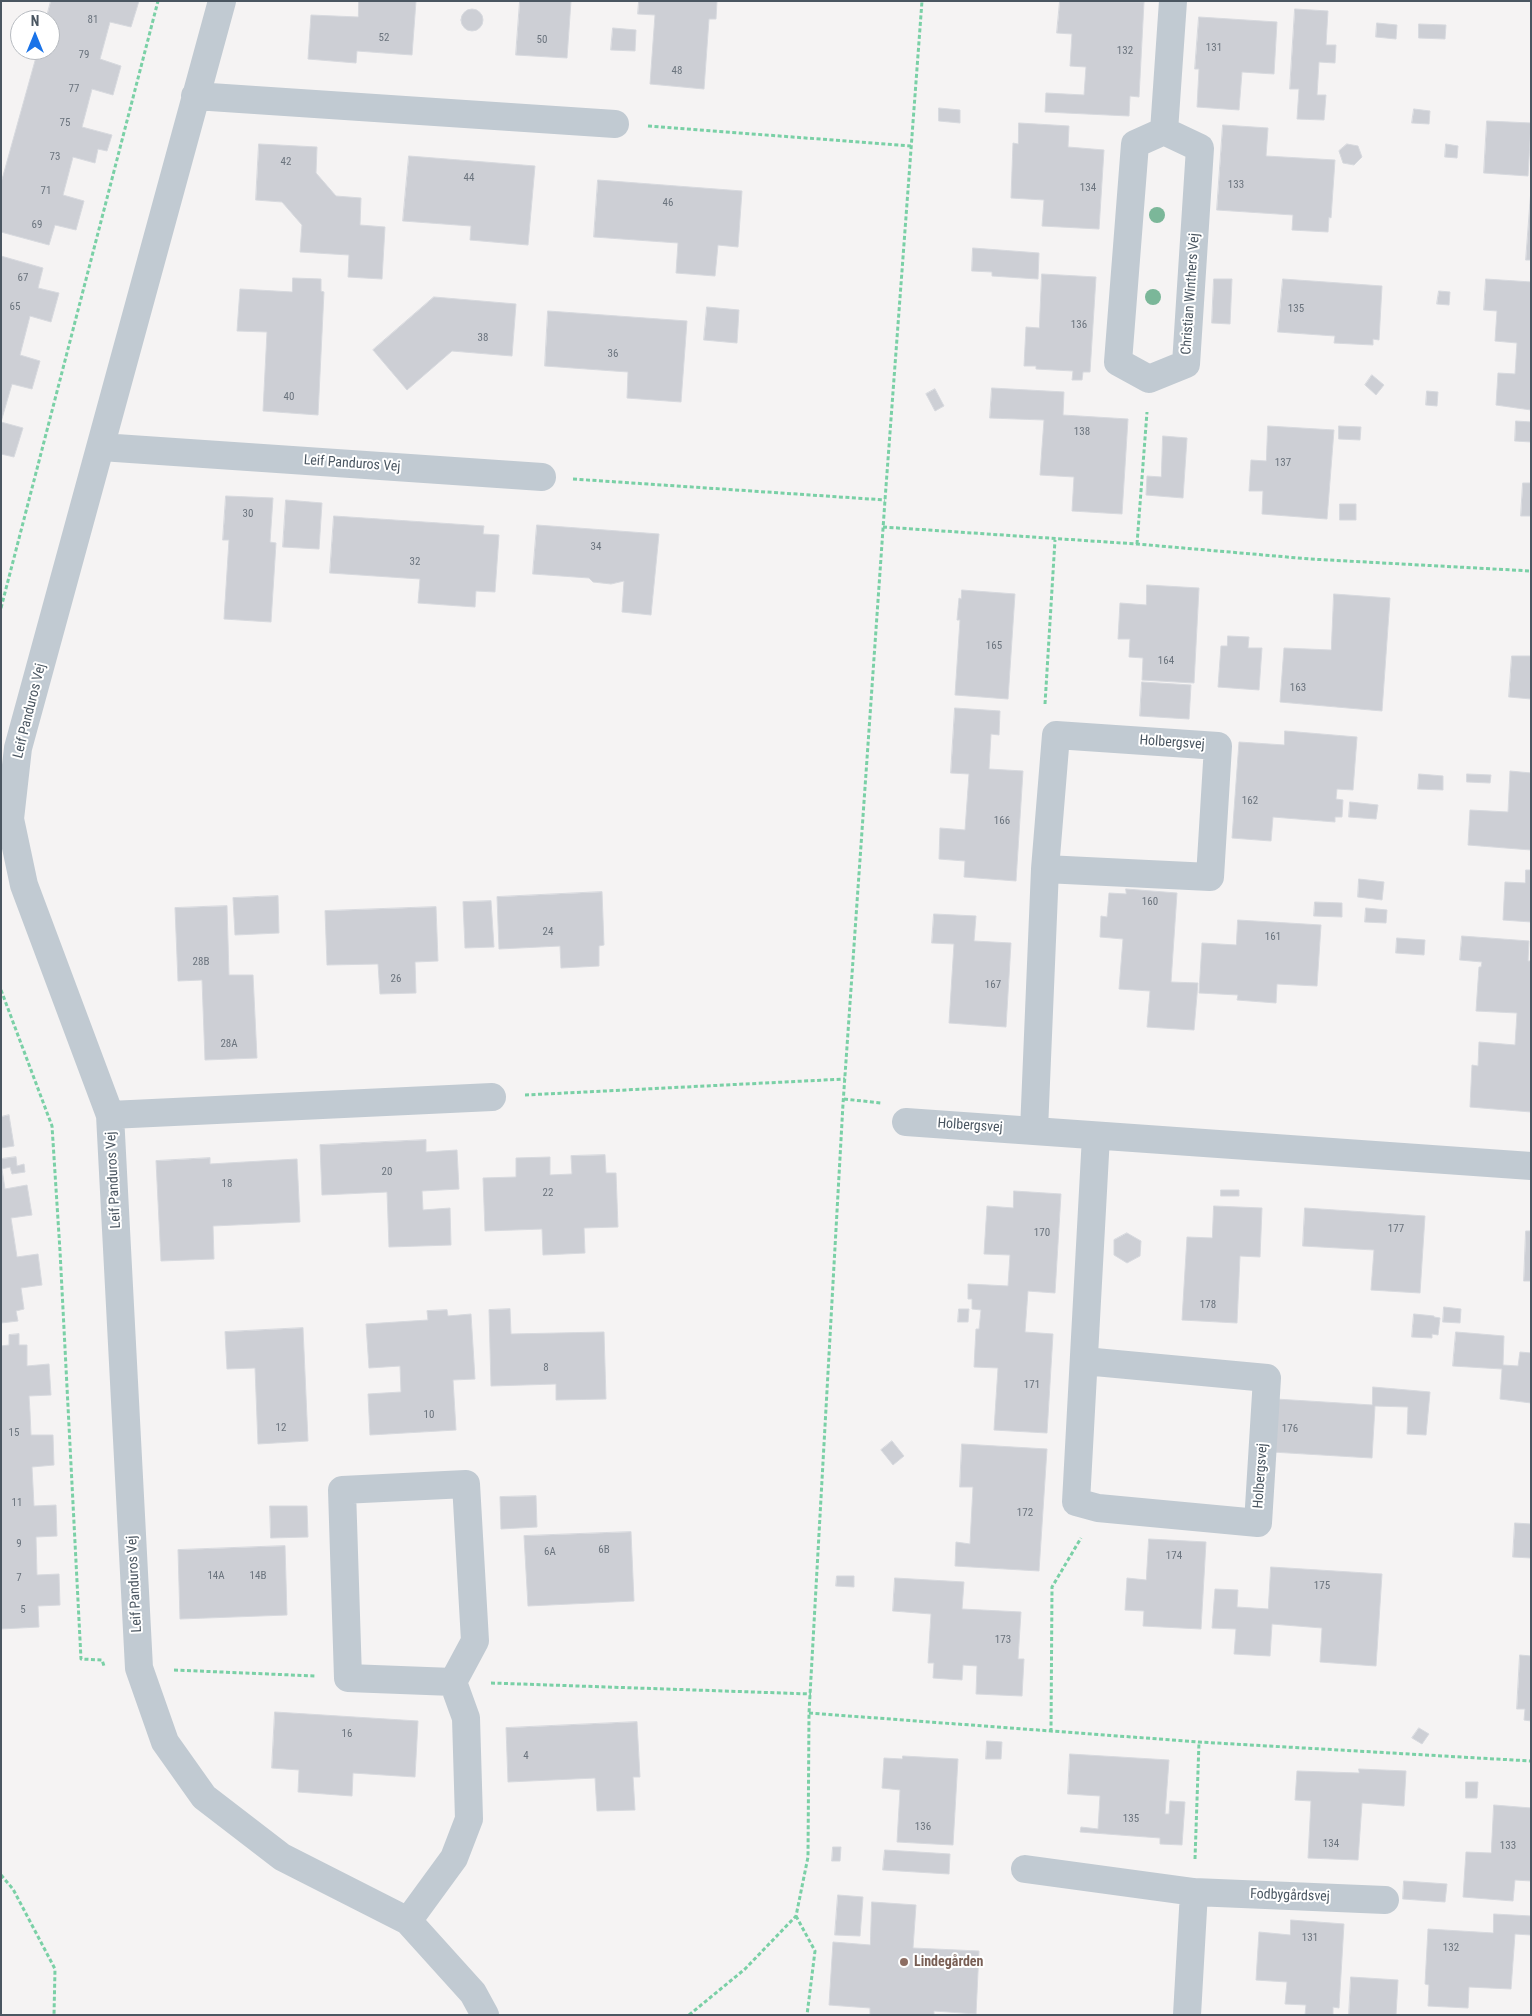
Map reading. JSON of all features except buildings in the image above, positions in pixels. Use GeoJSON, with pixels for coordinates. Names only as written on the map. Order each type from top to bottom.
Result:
{"type":"FeatureCollection","features":[{"type":"Feature","properties":{"kind":"street","name":"Leif Panduros Vej"},"geometry":{"type":"LineString","coordinates":[[222,1],[18,748],[10,819],[24,886],[110,1115],[139,1668],[165,1742],[204,1797],[282,1856],[408,1921],[473,1993],[485,2015]]}},
{"type":"Feature","properties":{"kind":"street"},"geometry":{"type":"LineString","coordinates":[[1150,379],[1118,362],[1135,144],[1164,131],[1173,1]]}},
{"type":"Feature","properties":{"kind":"street"},"geometry":{"type":"LineString","coordinates":[[195,96],[615,124]]}},
{"type":"Feature","properties":{"kind":"street","name":"Christian Winthers Vej"},"geometry":{"type":"LineString","coordinates":[[1150,379],[1186,364],[1200,148],[1164,131]]}},
{"type":"Feature","properties":{"kind":"street","name":"Leif Panduros Vej"},"geometry":{"type":"LineString","coordinates":[[101,447],[542,477]]}},
{"type":"Feature","properties":{"kind":"street"},"geometry":{"type":"LineString","coordinates":[[1034,1130],[1045,869],[1056,735]]}},
{"type":"Feature","properties":{"kind":"street","name":"Holbergsvej"},"geometry":{"type":"LineString","coordinates":[[1045,869],[1210,877],[1218,746],[1056,735]]}},
{"type":"Feature","properties":{"kind":"street","name":"Leif Panduros Vej"},"geometry":{"type":"LineString","coordinates":[[110,1115],[492,1097]]}},
{"type":"Feature","properties":{"kind":"street","name":"Holbergsvej"},"geometry":{"type":"LineString","coordinates":[[897,1112],[1096,1136],[1531,1166]]}},
{"type":"Feature","properties":{"kind":"street","name":"Holbergsvej"},"geometry":{"type":"LineString","coordinates":[[1084,1361],[1267,1378],[1258,1523],[1098,1508],[1076,1502],[1096,1136]]}},
{"type":"Feature","properties":{"kind":"street"},"geometry":{"type":"LineString","coordinates":[[408,1921],[454,1858],[469,1819],[466,1718],[453,1682],[475,1641],[466,1484],[342,1490],[348,1678],[453,1682]]}},
{"type":"Feature","properties":{"kind":"street","name":"Fodbygårdsvej"},"geometry":{"type":"LineString","coordinates":[[1025,1869],[1194,1892],[1385,1900]]}},
{"type":"Feature","properties":{"kind":"street"},"geometry":{"type":"LineString","coordinates":[[1187,2015],[1194,1892]]}},
{"type":"Feature","properties":{"kind":"path"},"geometry":{"type":"LineString","coordinates":[[1,608],[158,1]]}},
{"type":"Feature","properties":{"kind":"path"},"geometry":{"type":"LineString","coordinates":[[689,2015],[745,1969],[796,1916],[808,1856],[810,1694],[845,1080],[922,1]]}},
{"type":"Feature","properties":{"kind":"path"},"geometry":{"type":"LineString","coordinates":[[615,124],[912,146]]}},
{"type":"Feature","properties":{"kind":"path"},"geometry":{"type":"LineString","coordinates":[[1137,544],[1150,379]]}},
{"type":"Feature","properties":{"kind":"path"},"geometry":{"type":"LineString","coordinates":[[542,477],[885,500]]}},
{"type":"Feature","properties":{"kind":"path"},"geometry":{"type":"LineString","coordinates":[[883,527],[1054,540],[1137,544],[1310,559],[1531,571]]}},
{"type":"Feature","properties":{"kind":"path"},"geometry":{"type":"LineString","coordinates":[[1054,540],[1044,719],[1056,735]]}},
{"type":"Feature","properties":{"kind":"path"},"geometry":{"type":"LineString","coordinates":[[1,990],[52,1126],[81,1660],[102,1660]]}},
{"type":"Feature","properties":{"kind":"path"},"geometry":{"type":"LineString","coordinates":[[492,1097],[845,1080]]}},
{"type":"Feature","properties":{"kind":"path"},"geometry":{"type":"LineString","coordinates":[[844,1099],[897,1112]]}},
{"type":"Feature","properties":{"kind":"path"},"geometry":{"type":"LineString","coordinates":[[1051,1732],[1052,1587],[1098,1508]]}},
{"type":"Feature","properties":{"kind":"path"},"geometry":{"type":"LineString","coordinates":[[139,1668],[348,1678]]}},
{"type":"Feature","properties":{"kind":"path"},"geometry":{"type":"LineString","coordinates":[[453,1682],[810,1694]]}},
{"type":"Feature","properties":{"kind":"path"},"geometry":{"type":"LineString","coordinates":[[810,1713],[1199,1742],[1531,1760]]}},
{"type":"Feature","properties":{"kind":"path"},"geometry":{"type":"LineString","coordinates":[[1194,1892],[1199,1742]]}},
{"type":"Feature","properties":{"kind":"path"},"geometry":{"type":"LineString","coordinates":[[1,1875],[13,1889],[56,1969],[54,2015]]}},
{"type":"Feature","properties":{"kind":"path"},"geometry":{"type":"LineString","coordinates":[[796,1916],[815,1951],[807,2015]]}},
{"type":"Feature","properties":{"kind":"place","name":"Lindegården"},"geometry":{"type":"Point","coordinates":[904,1962]}}]}
